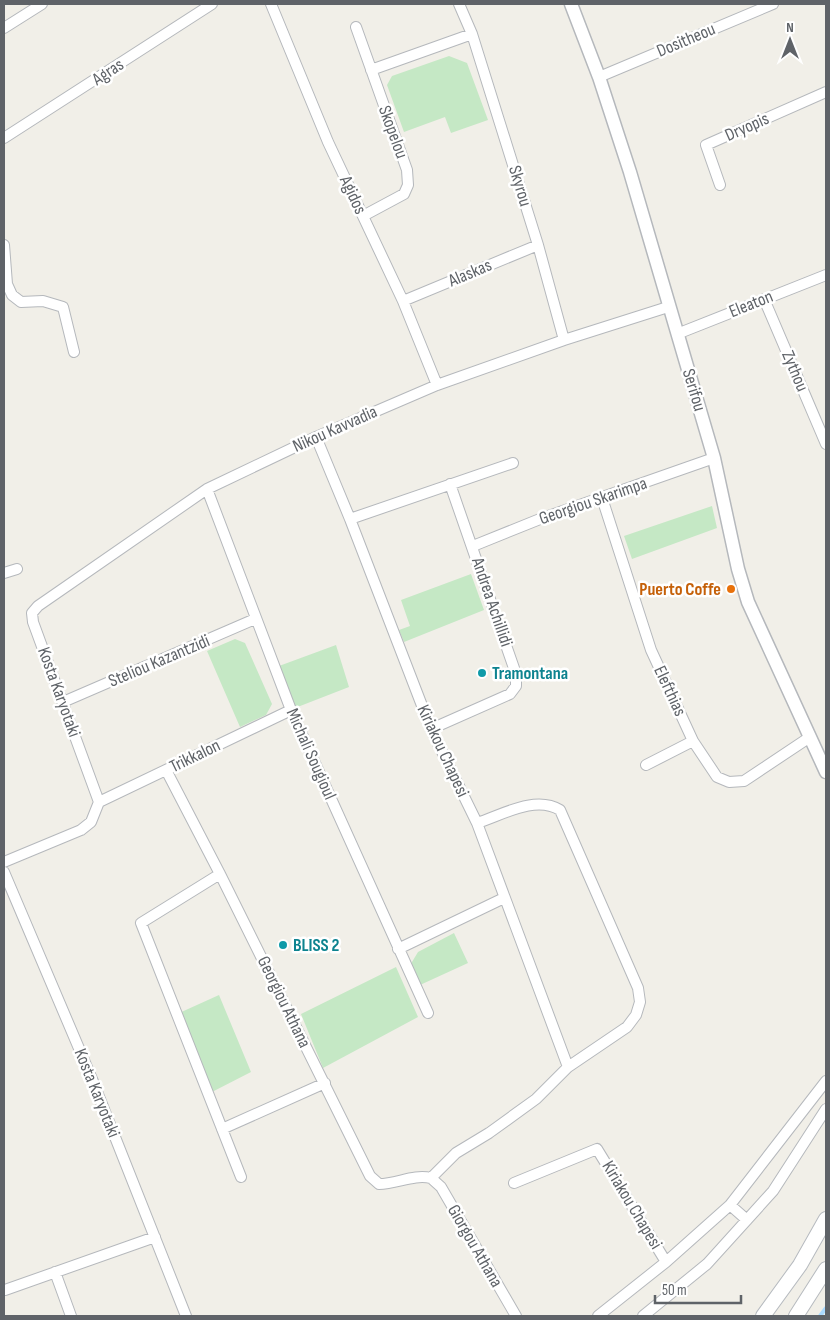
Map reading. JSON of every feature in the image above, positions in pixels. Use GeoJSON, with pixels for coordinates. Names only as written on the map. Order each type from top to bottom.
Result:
{"type":"FeatureCollection","features":[{"type":"Feature","properties":{"kind":"main road"},"geometry":{"type":"LineString","coordinates":[[763,1316],[800,1265],[826,1219]]}},
{"type":"Feature","properties":{"kind":"main road"},"geometry":{"type":"LineString","coordinates":[[796,1316],[826,1269]]}},
{"type":"Feature","properties":{"kind":"street"},"geometry":{"type":"LineString","coordinates":[[4,28],[42,4]]}},
{"type":"Feature","properties":{"kind":"street","name":"Agras"},"geometry":{"type":"LineString","coordinates":[[4,138],[212,4]]}},
{"type":"Feature","properties":{"kind":"street","name":"Agidos"},"geometry":{"type":"LineString","coordinates":[[271,4],[328,142],[403,301],[437,385]]}},
{"type":"Feature","properties":{"kind":"street","name":"Skyrou"},"geometry":{"type":"LineString","coordinates":[[459,4],[472,34],[538,245],[564,340]]}},
{"type":"Feature","properties":{"kind":"street","name":"Serifou"},"geometry":{"type":"LineString","coordinates":[[571,4],[599,77],[630,172],[668,307],[714,458],[738,569],[748,602],[826,772]]}},
{"type":"Feature","properties":{"kind":"street","name":"Dositheou"},"geometry":{"type":"LineString","coordinates":[[599,77],[773,4]]}},
{"type":"Feature","properties":{"kind":"street","name":"Skopelou"},"geometry":{"type":"LineString","coordinates":[[356,27],[407,170],[408,185],[404,194],[363,216]]}},
{"type":"Feature","properties":{"kind":"street"},"geometry":{"type":"LineString","coordinates":[[371,70],[472,34]]}},
{"type":"Feature","properties":{"kind":"street","name":"Dryopis"},"geometry":{"type":"LineString","coordinates":[[720,185],[706,145],[826,92]]}},
{"type":"Feature","properties":{"kind":"street"},"geometry":{"type":"LineString","coordinates":[[4,245],[8,284],[12,295],[21,302],[43,301],[63,308],[74,352]]}},
{"type":"Feature","properties":{"kind":"street","name":"Alaskas"},"geometry":{"type":"LineString","coordinates":[[403,301],[538,245]]}},
{"type":"Feature","properties":{"kind":"street","name":"Eleaton"},"geometry":{"type":"LineString","coordinates":[[677,334],[826,275]]}},
{"type":"Feature","properties":{"kind":"street","name":"Zythou"},"geometry":{"type":"LineString","coordinates":[[764,299],[826,444]]}},
{"type":"Feature","properties":{"kind":"street","name":"Nikou Kavvadia"},"geometry":{"type":"LineString","coordinates":[[32,613],[38,606],[207,489],[316,437],[437,385],[564,340],[668,307]]}},
{"type":"Feature","properties":{"kind":"street","name":"Kiriakou Chapesi"},"geometry":{"type":"LineString","coordinates":[[316,437],[350,519],[431,729],[477,823],[568,1067]]}},
{"type":"Feature","properties":{"kind":"street","name":"Georgiou Skarimpa"},"geometry":{"type":"LineString","coordinates":[[473,546],[540,519],[714,458]]}},
{"type":"Feature","properties":{"kind":"street"},"geometry":{"type":"LineString","coordinates":[[350,519],[512,463]]}},
{"type":"Feature","properties":{"kind":"street","name":"Andrea Achillidi"},"geometry":{"type":"LineString","coordinates":[[431,729],[510,694],[516,686],[516,674],[450,484]]}},
{"type":"Feature","properties":{"kind":"street","name":"Michali Sougioul"},"geometry":{"type":"LineString","coordinates":[[207,489],[291,710],[428,1013]]}},
{"type":"Feature","properties":{"kind":"street","name":"Elefthias"},"geometry":{"type":"LineString","coordinates":[[602,498],[652,650],[693,741],[717,777],[729,782],[744,781],[810,737]]}},
{"type":"Feature","properties":{"kind":"street"},"geometry":{"type":"LineString","coordinates":[[4,573],[17,569]]}},
{"type":"Feature","properties":{"kind":"street","name":"Kosta Karyotaki"},"geometry":{"type":"LineString","coordinates":[[32,613],[33,622],[99,802]]}},
{"type":"Feature","properties":{"kind":"street","name":"Steliou Kazantzidi"},"geometry":{"type":"LineString","coordinates":[[63,702],[255,619]]}},
{"type":"Feature","properties":{"kind":"street","name":"Trikkalon"},"geometry":{"type":"LineString","coordinates":[[99,802],[291,710]]}},
{"type":"Feature","properties":{"kind":"street"},"geometry":{"type":"LineString","coordinates":[[646,765],[693,741]]}},
{"type":"Feature","properties":{"kind":"street","name":"Georgiou Athana"},"geometry":{"type":"LineString","coordinates":[[166,770],[220,874],[370,1176],[379,1184],[393,1184],[419,1176],[431,1178]]}},
{"type":"Feature","properties":{"kind":"street"},"geometry":{"type":"LineString","coordinates":[[4,862],[81,830],[91,822],[99,802]]}},
{"type":"Feature","properties":{"kind":"street"},"geometry":{"type":"LineString","coordinates":[[431,1178],[456,1153],[489,1133],[536,1099],[568,1067],[627,1027],[636,1015],[640,1002],[638,988],[560,810],[550,804],[539,803],[477,823]]}},
{"type":"Feature","properties":{"kind":"street","name":"Kosta Karyotaki"},"geometry":{"type":"LineString","coordinates":[[4,872],[92,1079],[186,1316]]}},
{"type":"Feature","properties":{"kind":"street"},"geometry":{"type":"LineString","coordinates":[[220,874],[141,923],[241,1177]]}},
{"type":"Feature","properties":{"kind":"street"},"geometry":{"type":"LineString","coordinates":[[398,949],[504,898]]}},
{"type":"Feature","properties":{"kind":"street"},"geometry":{"type":"LineString","coordinates":[[598,1316],[666,1262],[730,1205],[826,1081]]}},
{"type":"Feature","properties":{"kind":"street"},"geometry":{"type":"LineString","coordinates":[[222,1129],[324,1083]]}},
{"type":"Feature","properties":{"kind":"street"},"geometry":{"type":"LineString","coordinates":[[643,1316],[707,1264],[773,1191],[826,1109]]}},
{"type":"Feature","properties":{"kind":"street","name":"Kiriakou Chapesi"},"geometry":{"type":"LineString","coordinates":[[514,1184],[597,1149],[666,1262]]}},
{"type":"Feature","properties":{"kind":"street","name":"Giorgou Athana"},"geometry":{"type":"LineString","coordinates":[[431,1178],[441,1187],[516,1316]]}},
{"type":"Feature","properties":{"kind":"street"},"geometry":{"type":"LineString","coordinates":[[730,1205],[747,1220]]}},
{"type":"Feature","properties":{"kind":"street"},"geometry":{"type":"LineString","coordinates":[[5,1290],[155,1237]]}},
{"type":"Feature","properties":{"kind":"street"},"geometry":{"type":"LineString","coordinates":[[55,1272],[71,1316]]}},
{"type":"Feature","properties":{"kind":"green space"},"geometry":{"type":"Polygon","coordinates":[[[449,56],[467,63],[488,120],[451,133],[445,117],[404,132],[387,85],[392,76],[449,56]]]}},
{"type":"Feature","properties":{"kind":"green space"},"geometry":{"type":"Polygon","coordinates":[[[712,506],[717,528],[632,559],[624,536],[712,506]]]}},
{"type":"Feature","properties":{"kind":"green space"},"geometry":{"type":"Polygon","coordinates":[[[471,574],[484,610],[404,642],[399,630],[410,626],[401,600],[471,574]]]}},
{"type":"Feature","properties":{"kind":"green space"},"geometry":{"type":"Polygon","coordinates":[[[235,639],[245,643],[272,704],[266,715],[240,727],[207,651],[235,639]]]}},
{"type":"Feature","properties":{"kind":"green space"},"geometry":{"type":"Polygon","coordinates":[[[336,645],[349,687],[295,708],[279,666],[336,645]]]}},
{"type":"Feature","properties":{"kind":"green space"},"geometry":{"type":"Polygon","coordinates":[[[454,933],[468,963],[420,985],[412,966],[412,962],[418,952],[454,933]]]}},
{"type":"Feature","properties":{"kind":"green space"},"geometry":{"type":"Polygon","coordinates":[[[396,967],[418,1017],[323,1068],[301,1014],[396,967]]]}},
{"type":"Feature","properties":{"kind":"green space"},"geometry":{"type":"Polygon","coordinates":[[[219,995],[251,1072],[210,1093],[177,1014],[219,995]]]}},
{"type":"Feature","properties":{"kind":"waterway"},"geometry":{"type":"LineString","coordinates":[[820,1316],[826,1308]]}},
{"type":"Feature","properties":{"kind":"place","name":"Puerto Coffe"},"geometry":{"type":"Point","coordinates":[731,589]}},
{"type":"Feature","properties":{"kind":"place","name":"Tramontana"},"geometry":{"type":"Point","coordinates":[482,673]}},
{"type":"Feature","properties":{"kind":"place","name":"BLISS 2"},"geometry":{"type":"Point","coordinates":[283,945]}}]}
